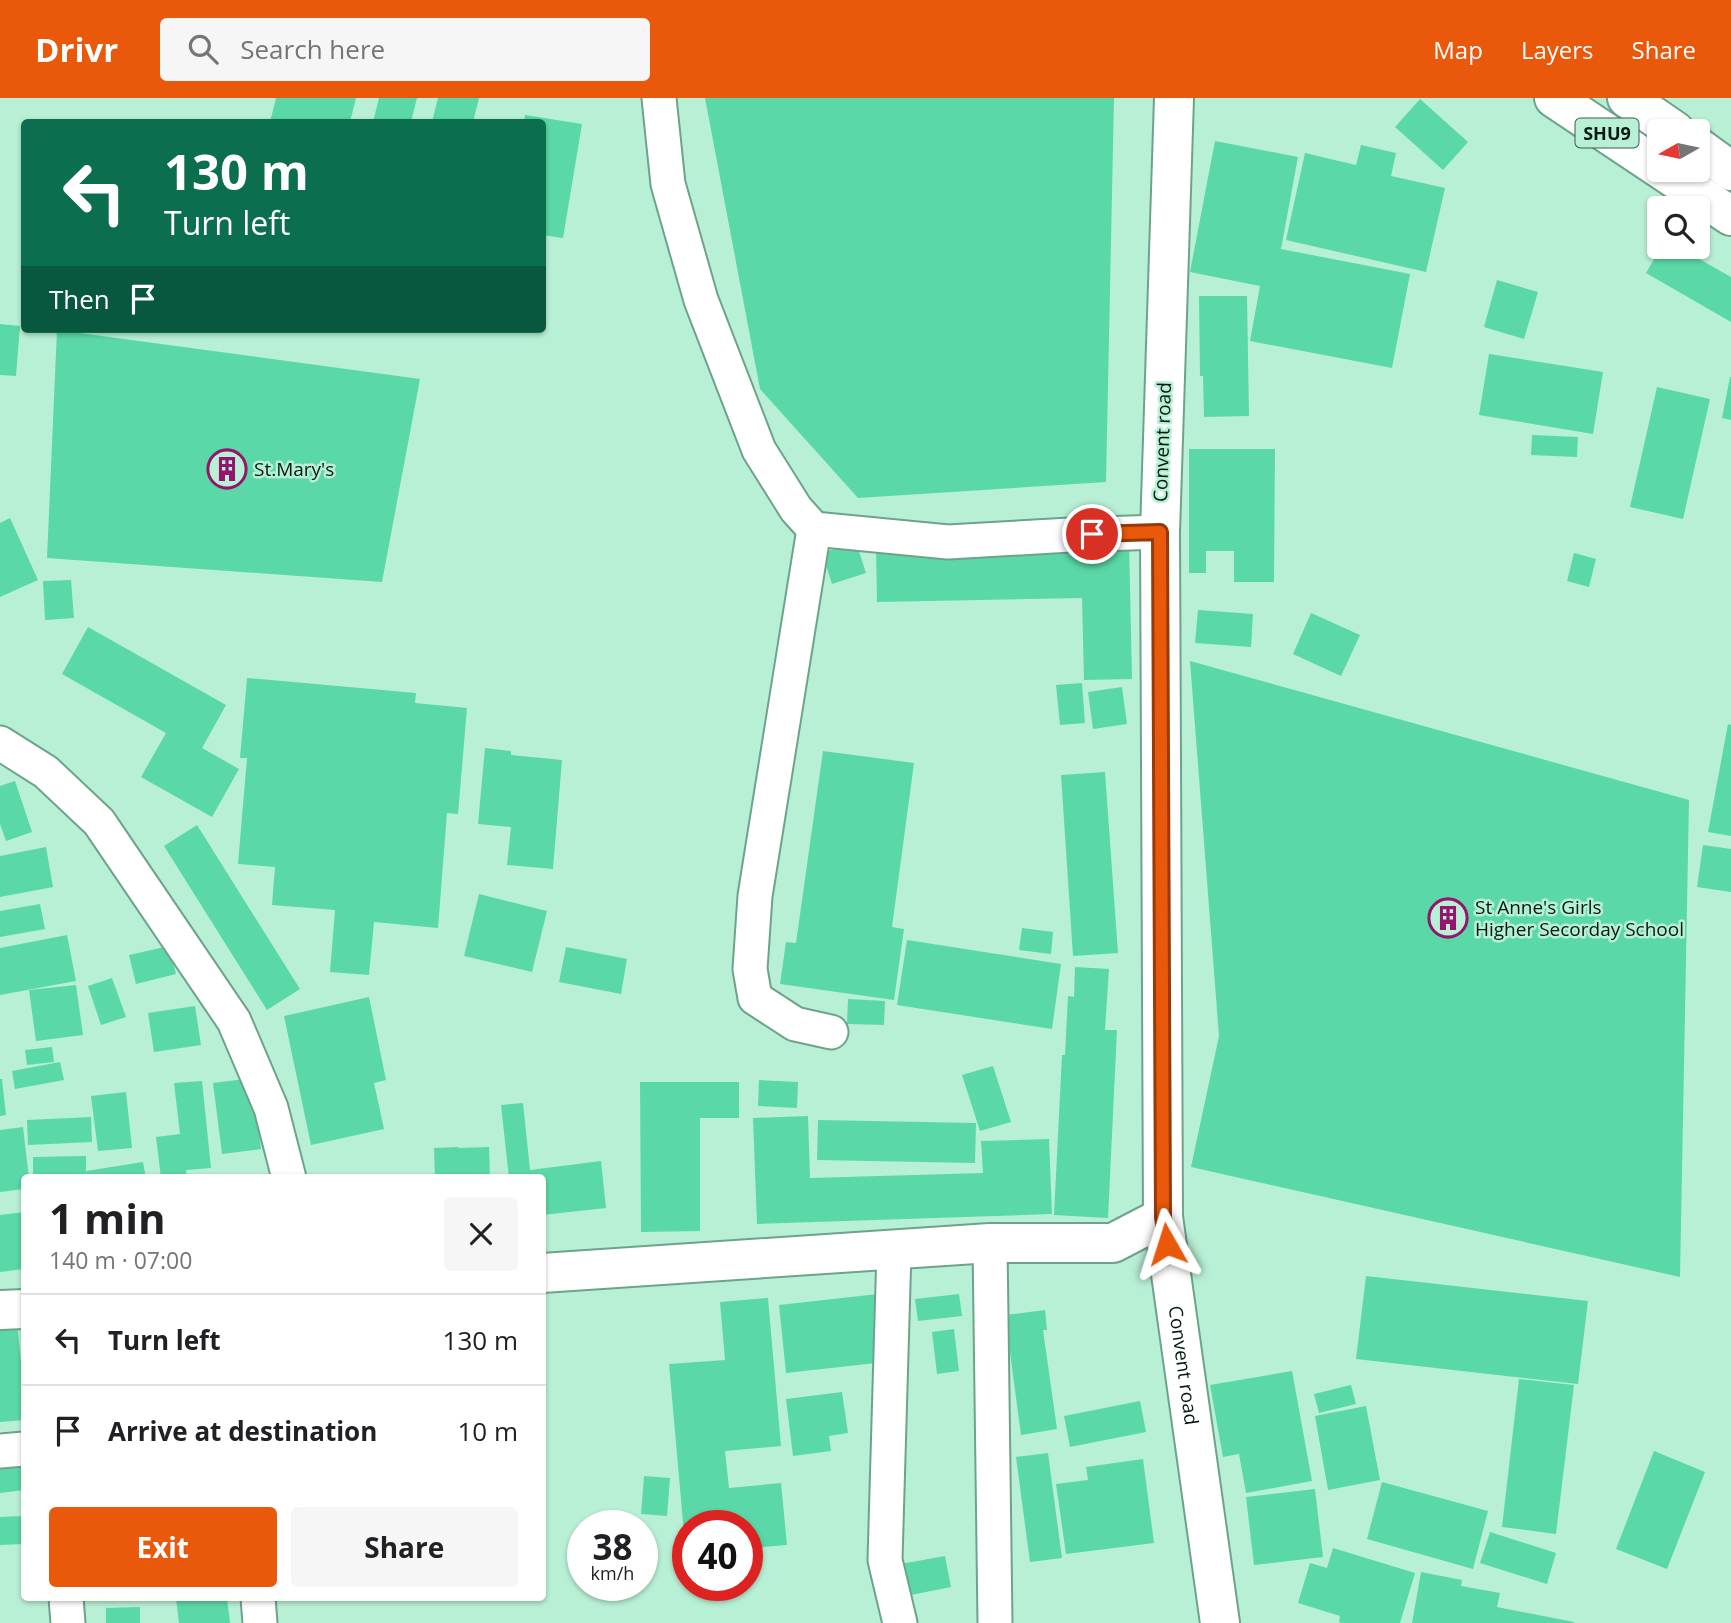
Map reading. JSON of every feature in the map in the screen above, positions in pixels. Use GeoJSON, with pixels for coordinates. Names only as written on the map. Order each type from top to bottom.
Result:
{"type":"FeatureCollection","features":[{"type":"Feature","properties":{"kind":"street"},"geometry":{"type":"LineString","coordinates":[[659,98],[668,184],[701,300],[759,450],[796,509],[814,529],[948,542],[1160,532]]}},
{"type":"Feature","properties":{"kind":"street","name":"Convent road"},"geometry":{"type":"LineString","coordinates":[[1174,98],[1160,532],[1163,1217],[1220,1623]]}},
{"type":"Feature","properties":{"kind":"street","name":"SHU9"},"geometry":{"type":"LineString","coordinates":[[1554,98],[1647,160]]}},
{"type":"Feature","properties":{"kind":"street","name":"SHU9"},"geometry":{"type":"LineString","coordinates":[[1627,98],[1658,119]]}},
{"type":"Feature","properties":{"kind":"street"},"geometry":{"type":"LineString","coordinates":[[1710,156],[1731,171]]}},
{"type":"Feature","properties":{"kind":"street","name":"SHU9"},"geometry":{"type":"LineString","coordinates":[[1680,182],[1731,216]]}},
{"type":"Feature","properties":{"kind":"street"},"geometry":{"type":"LineString","coordinates":[[814,529],[755,896],[750,969],[755,998],[795,1024],[831,1032]]}},
{"type":"Feature","properties":{"kind":"street"},"geometry":{"type":"LineString","coordinates":[[0,743],[46,772],[99,822],[234,1021],[271,1108],[288,1174]]}},
{"type":"Feature","properties":{"kind":"street"},"geometry":{"type":"LineString","coordinates":[[546,1273],[990,1243],[1113,1243],[1163,1217]]}},
{"type":"Feature","properties":{"kind":"street"},"geometry":{"type":"LineString","coordinates":[[990,1243],[995,1623]]}},
{"type":"Feature","properties":{"kind":"street"},"geometry":{"type":"LineString","coordinates":[[894,1250],[885,1560],[900,1623]]}},
{"type":"Feature","properties":{"kind":"street"},"geometry":{"type":"LineString","coordinates":[[0,1310],[21,1309]]}},
{"type":"Feature","properties":{"kind":"street"},"geometry":{"type":"LineString","coordinates":[[0,1451],[21,1449]]}},
{"type":"Feature","properties":{"kind":"street"},"geometry":{"type":"LineString","coordinates":[[66,1601],[68,1623]]}},
{"type":"Feature","properties":{"kind":"street"},"geometry":{"type":"LineString","coordinates":[[258,1601],[260,1623]]}},
{"type":"Feature","properties":{"kind":"building"},"geometry":{"type":"Polygon","coordinates":[[[276,98],[356,98],[351,119],[271,119],[276,98]]]}},
{"type":"Feature","properties":{"kind":"building"},"geometry":{"type":"Polygon","coordinates":[[[379,98],[417,98],[412,119],[374,119],[379,98]]]}},
{"type":"Feature","properties":{"kind":"building"},"geometry":{"type":"Polygon","coordinates":[[[438,98],[479,98],[474,119],[433,119],[438,98]]]}},
{"type":"Feature","properties":{"kind":"building"},"geometry":{"type":"Polygon","coordinates":[[[705,98],[1114,98],[1106,482],[858,498],[760,389],[705,98]]]}},
{"type":"Feature","properties":{"kind":"building"},"geometry":{"type":"Polygon","coordinates":[[[1420,99],[1468,142],[1443,170],[1395,127],[1420,99]]]}},
{"type":"Feature","properties":{"kind":"building"},"geometry":{"type":"Polygon","coordinates":[[[525,115],[582,124],[563,238],[546,236],[546,119],[524,119],[525,115]]]}},
{"type":"Feature","properties":{"kind":"building"},"geometry":{"type":"Polygon","coordinates":[[[1215,141],[1298,157],[1281,249],[1410,274],[1392,368],[1250,341],[1260,286],[1190,272],[1215,141]]]}},
{"type":"Feature","properties":{"kind":"building"},"geometry":{"type":"Polygon","coordinates":[[[1361,145],[1396,153],[1391,176],[1445,188],[1426,272],[1286,240],[1305,153],[1356,165],[1361,145]]]}},
{"type":"Feature","properties":{"kind":"building"},"geometry":{"type":"Polygon","coordinates":[[[1654,259],[1699,259],[1731,277],[1731,322],[1646,273],[1654,259]]]}},
{"type":"Feature","properties":{"kind":"building"},"geometry":{"type":"Polygon","coordinates":[[[1497,280],[1538,292],[1524,339],[1484,327],[1497,280]]]}},
{"type":"Feature","properties":{"kind":"building"},"geometry":{"type":"Polygon","coordinates":[[[1199,296],[1247,296],[1249,416],[1204,417],[1203,376],[1200,376],[1199,296]]]}},
{"type":"Feature","properties":{"kind":"building"},"geometry":{"type":"Polygon","coordinates":[[[0,324],[20,326],[16,376],[0,375],[0,324]]]}},
{"type":"Feature","properties":{"kind":"building","name":"St.Mary's"},"geometry":{"type":"Polygon","coordinates":[[[57,333],[79,333],[420,379],[382,582],[47,558],[57,333]]]}},
{"type":"Feature","properties":{"kind":"building"},"geometry":{"type":"Polygon","coordinates":[[[1489,354],[1603,372],[1593,434],[1479,415],[1489,354]]]}},
{"type":"Feature","properties":{"kind":"building"},"geometry":{"type":"Polygon","coordinates":[[[1731,377],[1731,420],[1722,418],[1731,377]]]}},
{"type":"Feature","properties":{"kind":"building"},"geometry":{"type":"Polygon","coordinates":[[[1657,387],[1710,399],[1683,519],[1630,507],[1657,387]]]}},
{"type":"Feature","properties":{"kind":"building"},"geometry":{"type":"Polygon","coordinates":[[[1532,435],[1578,437],[1577,457],[1531,455],[1532,435]]]}},
{"type":"Feature","properties":{"kind":"building"},"geometry":{"type":"Polygon","coordinates":[[[1189,449],[1275,449],[1274,582],[1234,582],[1234,551],[1206,551],[1206,573],[1189,573],[1189,449]]]}},
{"type":"Feature","properties":{"kind":"building"},"geometry":{"type":"Polygon","coordinates":[[[10,518],[38,580],[0,597],[0,523],[10,518]]]}},
{"type":"Feature","properties":{"kind":"building"},"geometry":{"type":"Polygon","coordinates":[[[1129,540],[1132,679],[1084,680],[1082,598],[877,602],[876,546],[1129,540]]]}},
{"type":"Feature","properties":{"kind":"building"},"geometry":{"type":"Polygon","coordinates":[[[856,542],[866,573],[832,584],[822,553],[856,542]]]}},
{"type":"Feature","properties":{"kind":"building"},"geometry":{"type":"Polygon","coordinates":[[[1574,553],[1596,559],[1589,587],[1567,581],[1574,553]]]}},
{"type":"Feature","properties":{"kind":"building"},"geometry":{"type":"Polygon","coordinates":[[[71,580],[74,618],[45,620],[43,581],[71,580]]]}},
{"type":"Feature","properties":{"kind":"building"},"geometry":{"type":"Polygon","coordinates":[[[1198,610],[1253,614],[1251,647],[1195,643],[1198,610]]]}},
{"type":"Feature","properties":{"kind":"building"},"geometry":{"type":"Polygon","coordinates":[[[1311,613],[1360,635],[1341,676],[1293,654],[1311,613]]]}},
{"type":"Feature","properties":{"kind":"building"},"geometry":{"type":"Polygon","coordinates":[[[88,627],[226,705],[202,748],[239,769],[212,817],[141,777],[166,733],[62,674],[88,627]]]}},
{"type":"Feature","properties":{"kind":"building","name":"St Anne's Girls Higher Secorday School"},"geometry":{"type":"Polygon","coordinates":[[[1190,661],[1689,800],[1680,1277],[1191,1167],[1219,1036],[1190,661]]]}},
{"type":"Feature","properties":{"kind":"building"},"geometry":{"type":"Polygon","coordinates":[[[247,678],[416,693],[415,703],[467,708],[458,814],[447,813],[438,928],[374,922],[369,975],[330,972],[335,910],[272,905],[275,867],[238,864],[247,758],[240,758],[247,678]]]}},
{"type":"Feature","properties":{"kind":"building"},"geometry":{"type":"Polygon","coordinates":[[[1082,683],[1085,723],[1060,725],[1056,685],[1082,683]]]}},
{"type":"Feature","properties":{"kind":"building"},"geometry":{"type":"Polygon","coordinates":[[[1122,687],[1127,724],[1093,729],[1088,692],[1122,687]]]}},
{"type":"Feature","properties":{"kind":"building"},"geometry":{"type":"Polygon","coordinates":[[[1728,724],[1731,725],[1731,836],[1708,832],[1728,724]]]}},
{"type":"Feature","properties":{"kind":"building"},"geometry":{"type":"Polygon","coordinates":[[[485,748],[511,751],[511,755],[562,760],[553,869],[507,865],[511,827],[478,824],[485,748]]]}},
{"type":"Feature","properties":{"kind":"building"},"geometry":{"type":"Polygon","coordinates":[[[823,751],[914,763],[892,927],[904,929],[894,1000],[780,984],[786,942],[796,943],[823,751]]]}},
{"type":"Feature","properties":{"kind":"building"},"geometry":{"type":"Polygon","coordinates":[[[1105,772],[1118,953],[1073,956],[1061,775],[1105,772]]]}},
{"type":"Feature","properties":{"kind":"building"},"geometry":{"type":"Polygon","coordinates":[[[15,781],[32,832],[6,841],[0,824],[0,786],[15,781]]]}},
{"type":"Feature","properties":{"kind":"building"},"geometry":{"type":"Polygon","coordinates":[[[197,825],[300,989],[267,1010],[164,846],[197,825]]]}},
{"type":"Feature","properties":{"kind":"building"},"geometry":{"type":"Polygon","coordinates":[[[1703,845],[1731,849],[1731,892],[1697,887],[1703,845]]]}},
{"type":"Feature","properties":{"kind":"building"},"geometry":{"type":"Polygon","coordinates":[[[46,847],[53,887],[0,897],[0,856],[46,847]]]}},
{"type":"Feature","properties":{"kind":"building"},"geometry":{"type":"Polygon","coordinates":[[[479,894],[547,911],[532,972],[464,956],[479,894]]]}},
{"type":"Feature","properties":{"kind":"building"},"geometry":{"type":"Polygon","coordinates":[[[40,904],[45,929],[0,937],[0,911],[40,904]]]}},
{"type":"Feature","properties":{"kind":"building"},"geometry":{"type":"Polygon","coordinates":[[[1022,928],[1053,932],[1051,954],[1019,950],[1022,928]]]}},
{"type":"Feature","properties":{"kind":"building"},"geometry":{"type":"Polygon","coordinates":[[[67,935],[76,981],[0,995],[0,948],[67,935]]]}},
{"type":"Feature","properties":{"kind":"building"},"geometry":{"type":"Polygon","coordinates":[[[907,940],[1061,964],[1052,1029],[897,1005],[907,940]]]}},
{"type":"Feature","properties":{"kind":"building"},"geometry":{"type":"Polygon","coordinates":[[[169,946],[176,974],[136,984],[129,955],[169,946]]]}},
{"type":"Feature","properties":{"kind":"building"},"geometry":{"type":"Polygon","coordinates":[[[566,947],[627,959],[621,994],[559,982],[566,947]]]}},
{"type":"Feature","properties":{"kind":"building"},"geometry":{"type":"Polygon","coordinates":[[[1075,967],[1109,969],[1105,1030],[1117,1030],[1108,1218],[1054,1215],[1062,1055],[1065,1055],[1068,996],[1074,997],[1075,967]]]}},
{"type":"Feature","properties":{"kind":"building"},"geometry":{"type":"Polygon","coordinates":[[[112,978],[126,1017],[101,1025],[88,986],[112,978]]]}},
{"type":"Feature","properties":{"kind":"building"},"geometry":{"type":"Polygon","coordinates":[[[76,985],[83,1035],[36,1041],[29,990],[76,985]]]}},
{"type":"Feature","properties":{"kind":"building"},"geometry":{"type":"Polygon","coordinates":[[[369,997],[386,1080],[374,1083],[384,1129],[311,1145],[284,1016],[369,997]]]}},
{"type":"Feature","properties":{"kind":"building"},"geometry":{"type":"Polygon","coordinates":[[[848,999],[885,1001],[884,1025],[847,1024],[848,999]]]}},
{"type":"Feature","properties":{"kind":"building"},"geometry":{"type":"Polygon","coordinates":[[[195,1006],[201,1045],[154,1052],[148,1013],[195,1006]]]}},
{"type":"Feature","properties":{"kind":"building"},"geometry":{"type":"Polygon","coordinates":[[[52,1047],[54,1062],[27,1065],[25,1050],[52,1047]]]}},
{"type":"Feature","properties":{"kind":"building"},"geometry":{"type":"Polygon","coordinates":[[[60,1062],[64,1080],[15,1089],[12,1071],[60,1062]]]}},
{"type":"Feature","properties":{"kind":"building"},"geometry":{"type":"Polygon","coordinates":[[[993,1066],[1011,1122],[980,1131],[962,1075],[993,1066]]]}},
{"type":"Feature","properties":{"kind":"building"},"geometry":{"type":"Polygon","coordinates":[[[253,1078],[261,1149],[222,1154],[213,1083],[253,1078]]]}},
{"type":"Feature","properties":{"kind":"building"},"geometry":{"type":"Polygon","coordinates":[[[0,1079],[6,1115],[0,1116],[0,1079]]]}},
{"type":"Feature","properties":{"kind":"building"},"geometry":{"type":"Polygon","coordinates":[[[759,1080],[798,1082],[797,1108],[758,1106],[759,1080]]]}},
{"type":"Feature","properties":{"kind":"building"},"geometry":{"type":"Polygon","coordinates":[[[202,1081],[211,1168],[186,1170],[186,1174],[161,1174],[156,1137],[180,1134],[174,1083],[202,1081]]]}},
{"type":"Feature","properties":{"kind":"building"},"geometry":{"type":"Polygon","coordinates":[[[640,1082],[739,1082],[739,1118],[700,1118],[700,1231],[641,1232],[640,1082]]]}},
{"type":"Feature","properties":{"kind":"building"},"geometry":{"type":"Polygon","coordinates":[[[126,1092],[132,1148],[98,1151],[91,1096],[126,1092]]]}},
{"type":"Feature","properties":{"kind":"building"},"geometry":{"type":"Polygon","coordinates":[[[523,1103],[530,1170],[601,1161],[606,1208],[546,1215],[546,1174],[509,1174],[501,1105],[523,1103]]]}},
{"type":"Feature","properties":{"kind":"building"},"geometry":{"type":"Polygon","coordinates":[[[808,1116],[810,1178],[983,1173],[981,1141],[1049,1139],[1052,1214],[757,1224],[753,1118],[808,1116]]]}},
{"type":"Feature","properties":{"kind":"building"},"geometry":{"type":"Polygon","coordinates":[[[91,1117],[92,1142],[28,1145],[27,1120],[91,1117]]]}},
{"type":"Feature","properties":{"kind":"building"},"geometry":{"type":"Polygon","coordinates":[[[818,1120],[976,1123],[975,1163],[817,1160],[818,1120]]]}},
{"type":"Feature","properties":{"kind":"building"},"geometry":{"type":"Polygon","coordinates":[[[23,1127],[29,1174],[21,1174],[21,1189],[0,1192],[0,1130],[23,1127]]]}},
{"type":"Feature","properties":{"kind":"building"},"geometry":{"type":"Polygon","coordinates":[[[489,1147],[490,1174],[435,1174],[434,1148],[489,1147]]]}},
{"type":"Feature","properties":{"kind":"building"},"geometry":{"type":"Polygon","coordinates":[[[86,1156],[86,1174],[33,1174],[33,1157],[86,1156]]]}},
{"type":"Feature","properties":{"kind":"building"},"geometry":{"type":"Polygon","coordinates":[[[143,1162],[145,1174],[86,1174],[86,1171],[143,1162]]]}},
{"type":"Feature","properties":{"kind":"building"},"geometry":{"type":"Polygon","coordinates":[[[21,1212],[21,1269],[0,1272],[0,1215],[21,1212]]]}},
{"type":"Feature","properties":{"kind":"building"},"geometry":{"type":"Polygon","coordinates":[[[1366,1276],[1588,1301],[1578,1384],[1356,1359],[1366,1276]]]}},
{"type":"Feature","properties":{"kind":"building"},"geometry":{"type":"Polygon","coordinates":[[[878,1294],[885,1362],[786,1373],[779,1305],[878,1294]]]}},
{"type":"Feature","properties":{"kind":"building"},"geometry":{"type":"Polygon","coordinates":[[[959,1294],[962,1316],[918,1321],[915,1299],[959,1294]]]}},
{"type":"Feature","properties":{"kind":"building"},"geometry":{"type":"Polygon","coordinates":[[[768,1298],[781,1446],[725,1451],[729,1488],[781,1483],[787,1545],[763,1547],[763,1510],[682,1510],[669,1364],[725,1360],[720,1302],[768,1298]]]}},
{"type":"Feature","properties":{"kind":"building"},"geometry":{"type":"Polygon","coordinates":[[[1045,1310],[1047,1330],[1043,1330],[1057,1429],[1021,1435],[1005,1315],[1045,1310]]]}},
{"type":"Feature","properties":{"kind":"building"},"geometry":{"type":"Polygon","coordinates":[[[17,1323],[21,1362],[21,1420],[0,1422],[0,1325],[17,1323]]]}},
{"type":"Feature","properties":{"kind":"building"},"geometry":{"type":"Polygon","coordinates":[[[954,1329],[959,1371],[937,1374],[932,1332],[954,1329]]]}},
{"type":"Feature","properties":{"kind":"building"},"geometry":{"type":"Polygon","coordinates":[[[1292,1371],[1312,1481],[1246,1493],[1239,1454],[1223,1457],[1210,1385],[1292,1371]]]}},
{"type":"Feature","properties":{"kind":"building"},"geometry":{"type":"Polygon","coordinates":[[[1519,1379],[1574,1385],[1556,1534],[1502,1527],[1519,1379]]]}},
{"type":"Feature","properties":{"kind":"building"},"geometry":{"type":"Polygon","coordinates":[[[1351,1385],[1356,1404],[1319,1413],[1314,1394],[1351,1385]]]}},
{"type":"Feature","properties":{"kind":"building"},"geometry":{"type":"Polygon","coordinates":[[[842,1392],[848,1433],[829,1436],[831,1451],[793,1456],[786,1399],[842,1392]]]}},
{"type":"Feature","properties":{"kind":"building"},"geometry":{"type":"Polygon","coordinates":[[[1140,1401],[1146,1432],[1070,1447],[1064,1416],[1140,1401]]]}},
{"type":"Feature","properties":{"kind":"building"},"geometry":{"type":"Polygon","coordinates":[[[1366,1406],[1380,1480],[1328,1490],[1315,1416],[1366,1406]]]}},
{"type":"Feature","properties":{"kind":"building"},"geometry":{"type":"Polygon","coordinates":[[[1654,1451],[1705,1472],[1667,1569],[1616,1549],[1654,1451]]]}},
{"type":"Feature","properties":{"kind":"building"},"geometry":{"type":"Polygon","coordinates":[[[1048,1453],[1062,1558],[1030,1562],[1016,1457],[1048,1453]]]}},
{"type":"Feature","properties":{"kind":"building"},"geometry":{"type":"Polygon","coordinates":[[[1143,1459],[1154,1543],[1066,1554],[1056,1484],[1088,1480],[1086,1467],[1143,1459]]]}},
{"type":"Feature","properties":{"kind":"building"},"geometry":{"type":"Polygon","coordinates":[[[21,1466],[21,1490],[0,1493],[0,1469],[21,1466]]]}},
{"type":"Feature","properties":{"kind":"building"},"geometry":{"type":"Polygon","coordinates":[[[644,1476],[670,1478],[667,1516],[658,1515],[658,1510],[641,1510],[644,1476]]]}},
{"type":"Feature","properties":{"kind":"building"},"geometry":{"type":"Polygon","coordinates":[[[1382,1482],[1488,1511],[1473,1569],[1367,1539],[1382,1482]]]}},
{"type":"Feature","properties":{"kind":"building"},"geometry":{"type":"Polygon","coordinates":[[[1315,1489],[1323,1557],[1254,1565],[1246,1497],[1315,1489]]]}},
{"type":"Feature","properties":{"kind":"building"},"geometry":{"type":"Polygon","coordinates":[[[21,1516],[21,1544],[0,1545],[0,1517],[21,1516]]]}},
{"type":"Feature","properties":{"kind":"building"},"geometry":{"type":"Polygon","coordinates":[[[1490,1532],[1556,1553],[1547,1584],[1480,1563],[1490,1532]]]}},
{"type":"Feature","properties":{"kind":"building"},"geometry":{"type":"Polygon","coordinates":[[[1333,1548],[1415,1573],[1400,1623],[1342,1623],[1339,1622],[1340,1616],[1298,1603],[1310,1563],[1327,1568],[1333,1548]]]}},
{"type":"Feature","properties":{"kind":"building"},"geometry":{"type":"Polygon","coordinates":[[[945,1556],[951,1587],[901,1597],[895,1565],[945,1556]]]}},
{"type":"Feature","properties":{"kind":"building"},"geometry":{"type":"Polygon","coordinates":[[[1421,1572],[1462,1580],[1461,1586],[1500,1593],[1497,1607],[1574,1623],[1412,1623],[1421,1572]]]}},
{"type":"Feature","properties":{"kind":"building"},"geometry":{"type":"Polygon","coordinates":[[[176,1601],[227,1601],[230,1623],[179,1623],[176,1601]]]}},
{"type":"Feature","properties":{"kind":"building"},"geometry":{"type":"Polygon","coordinates":[[[140,1607],[140,1623],[106,1623],[106,1608],[140,1607]]]}},
{"type":"Feature","properties":{"kind":"place","name":"St.Mary's"},"geometry":{"type":"Point","coordinates":[227,469]}},
{"type":"Feature","properties":{"kind":"place","name":"St Anne's Girls Higher Secorday School"},"geometry":{"type":"Point","coordinates":[1448,918]}},
{"type":"Feature","properties":{"kind":"route"},"geometry":{"type":"LineString","coordinates":[[1092,534],[1160,532],[1163,1217],[1167,1244]]}}]}
